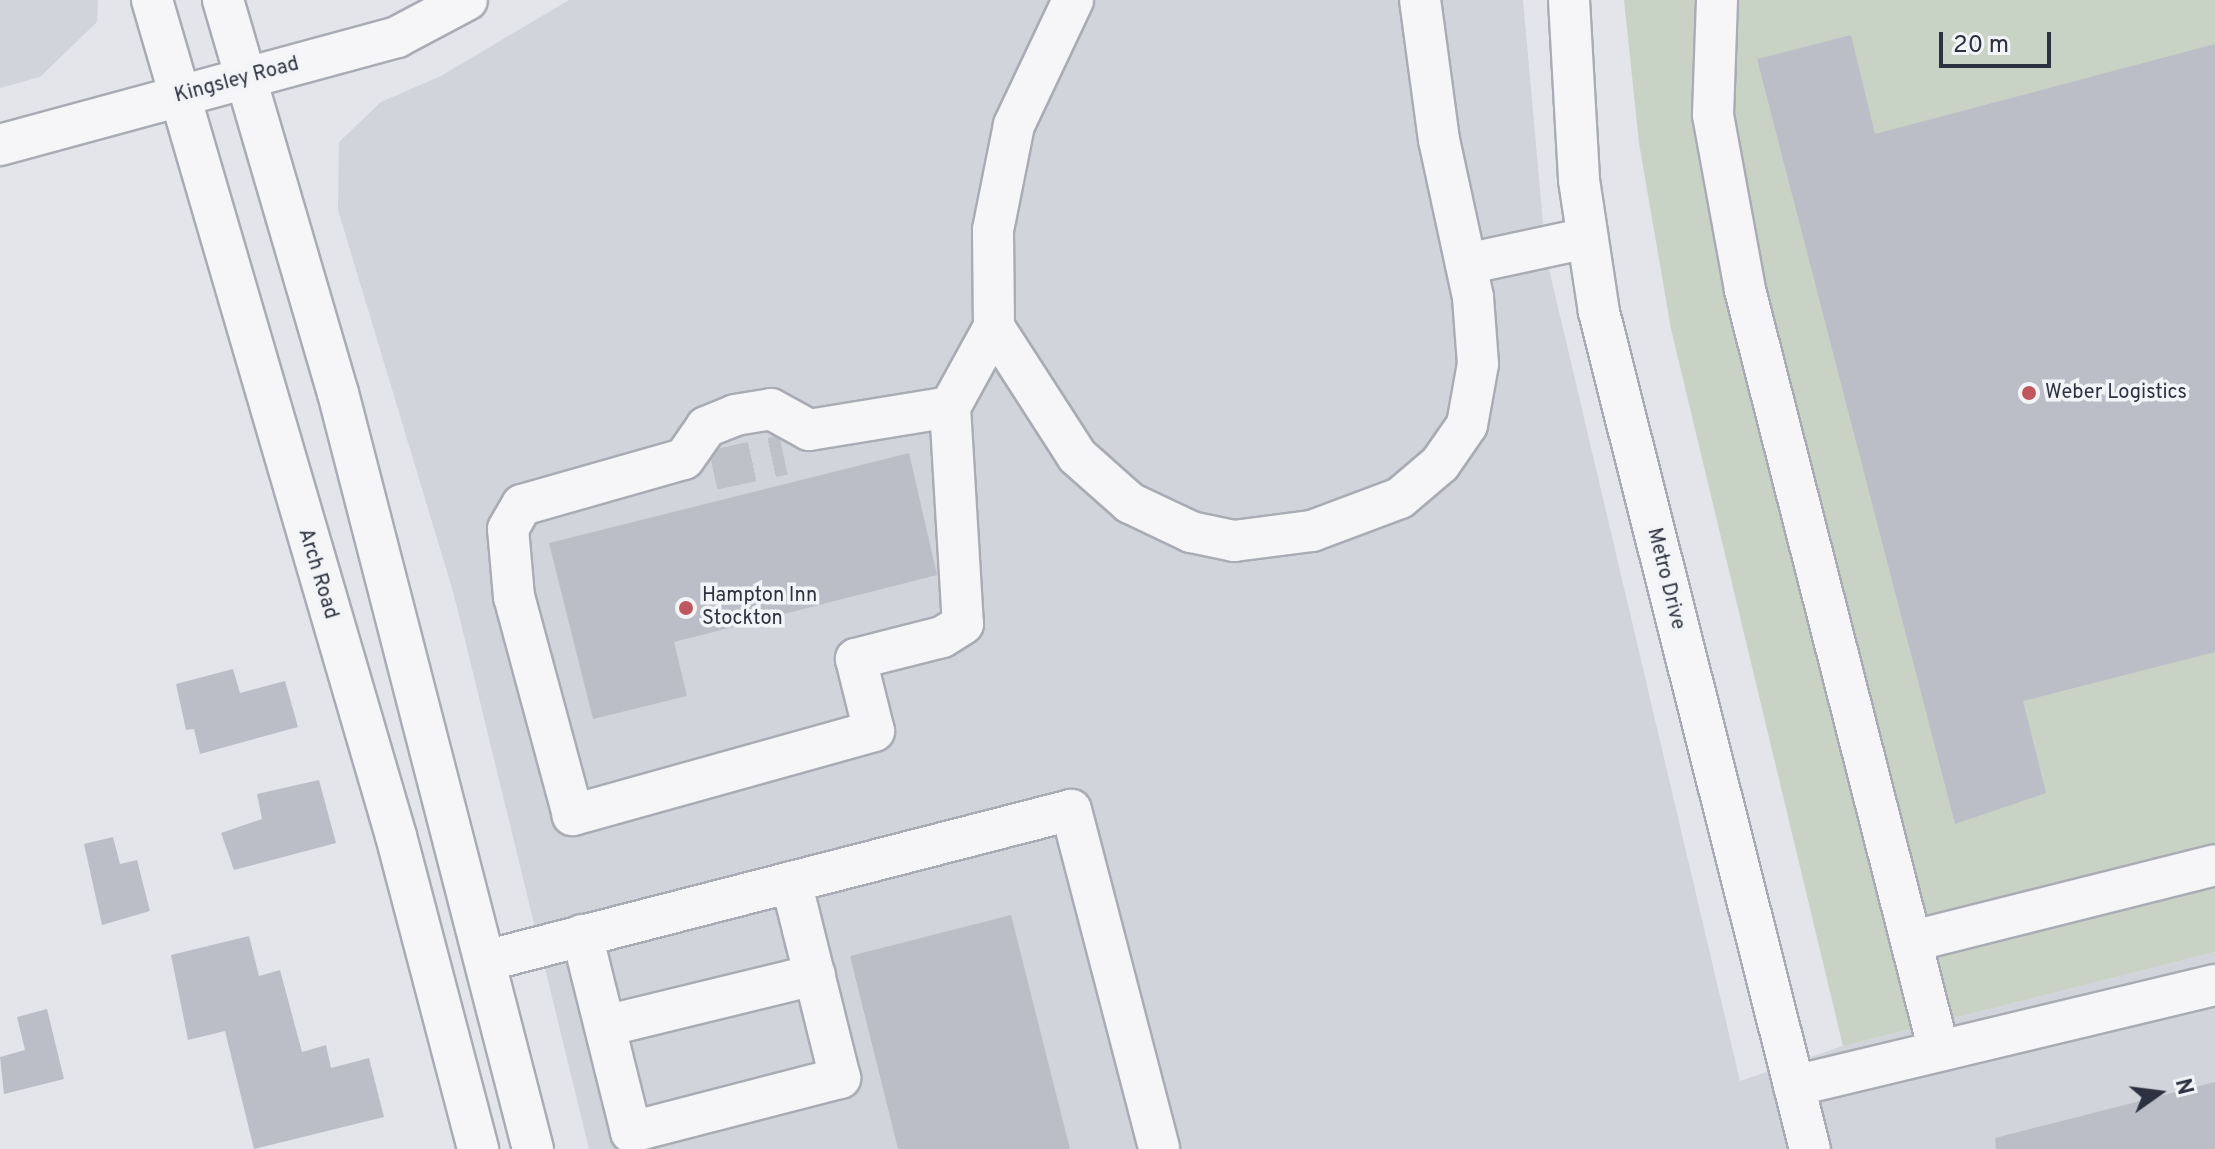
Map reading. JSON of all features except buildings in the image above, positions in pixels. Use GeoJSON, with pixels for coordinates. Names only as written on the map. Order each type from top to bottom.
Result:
{"type":"FeatureCollection","features":[{"type":"Feature","properties":{"kind":"street","name":"Arch Road"},"geometry":{"type":"LineString","coordinates":[[152,0],[396,836],[478,1149]]}},
{"type":"Feature","properties":{"kind":"street"},"geometry":{"type":"LineString","coordinates":[[223,0],[338,393],[533,1149]]}},
{"type":"Feature","properties":{"kind":"street","name":"Kingsley Road"},"geometry":{"type":"LineString","coordinates":[[0,145],[397,37],[467,0]]}},
{"type":"Feature","properties":{"kind":"street"},"geometry":{"type":"LineString","coordinates":[[950,407],[796,443],[771,409],[735,415],[706,427],[699,464],[522,505],[508,529],[514,597],[573,815],[874,731],[856,659],[942,637],[963,624],[950,407],[994,327],[993,230],[1014,125],[1073,0]]}},
{"type":"Feature","properties":{"kind":"street"},"geometry":{"type":"LineString","coordinates":[[994,327],[1077,456],[1130,503],[1191,532],[1234,541],[1312,531],[1400,498],[1440,464],[1467,425],[1478,364],[1466,264],[1420,0]]}},
{"type":"Feature","properties":{"kind":"street","name":"Metro Drive"},"geometry":{"type":"LineString","coordinates":[[1569,0],[1587,238],[1634,459],[1810,1149]]}},
{"type":"Feature","properties":{"kind":"street"},"geometry":{"type":"LineString","coordinates":[[1717,0],[1713,115],[1745,290],[1939,1051]]}},
{"type":"Feature","properties":{"kind":"street"},"geometry":{"type":"LineString","coordinates":[[1466,264],[1587,238]]}},
{"type":"Feature","properties":{"kind":"street"},"geometry":{"type":"LineString","coordinates":[[485,961],[1071,810],[1159,1149]]}},
{"type":"Feature","properties":{"kind":"street"},"geometry":{"type":"LineString","coordinates":[[1913,941],[2215,865]]}},
{"type":"Feature","properties":{"kind":"street"},"geometry":{"type":"LineString","coordinates":[[582,935],[631,1132],[840,1078],[791,882]]}},
{"type":"Feature","properties":{"kind":"street"},"geometry":{"type":"LineString","coordinates":[[605,1026],[815,975]]}},
{"type":"Feature","properties":{"kind":"street"},"geometry":{"type":"LineString","coordinates":[[1794,1086],[2215,985]]}},
{"type":"Feature","properties":{"kind":"shaded area"},"geometry":{"type":"Polygon","coordinates":[[[0,0],[98,0],[97,22],[40,77],[0,88],[0,0]]]}},
{"type":"Feature","properties":{"kind":"shaded area"},"geometry":{"type":"Polygon","coordinates":[[[569,0],[1523,0],[1546,256],[1740,1081],[1843,1046],[2215,952],[2215,1149],[589,1149],[454,595],[338,210],[339,142],[381,102],[441,76],[569,0]]]}},
{"type":"Feature","properties":{"kind":"green space"},"geometry":{"type":"Polygon","coordinates":[[[1624,0],[2215,0],[2215,952],[1843,1046],[1671,329],[1639,143],[1624,0]]]}},
{"type":"Feature","properties":{"kind":"tunnel"},"geometry":{"type":"LineString","coordinates":[[713,470],[783,455]]}},
{"type":"Feature","properties":{"kind":"place","name":"Weber Logistics"},"geometry":{"type":"Point","coordinates":[2029,393]}},
{"type":"Feature","properties":{"kind":"place","name":"Hampton Inn Stockton"},"geometry":{"type":"Point","coordinates":[686,608]}}]}
